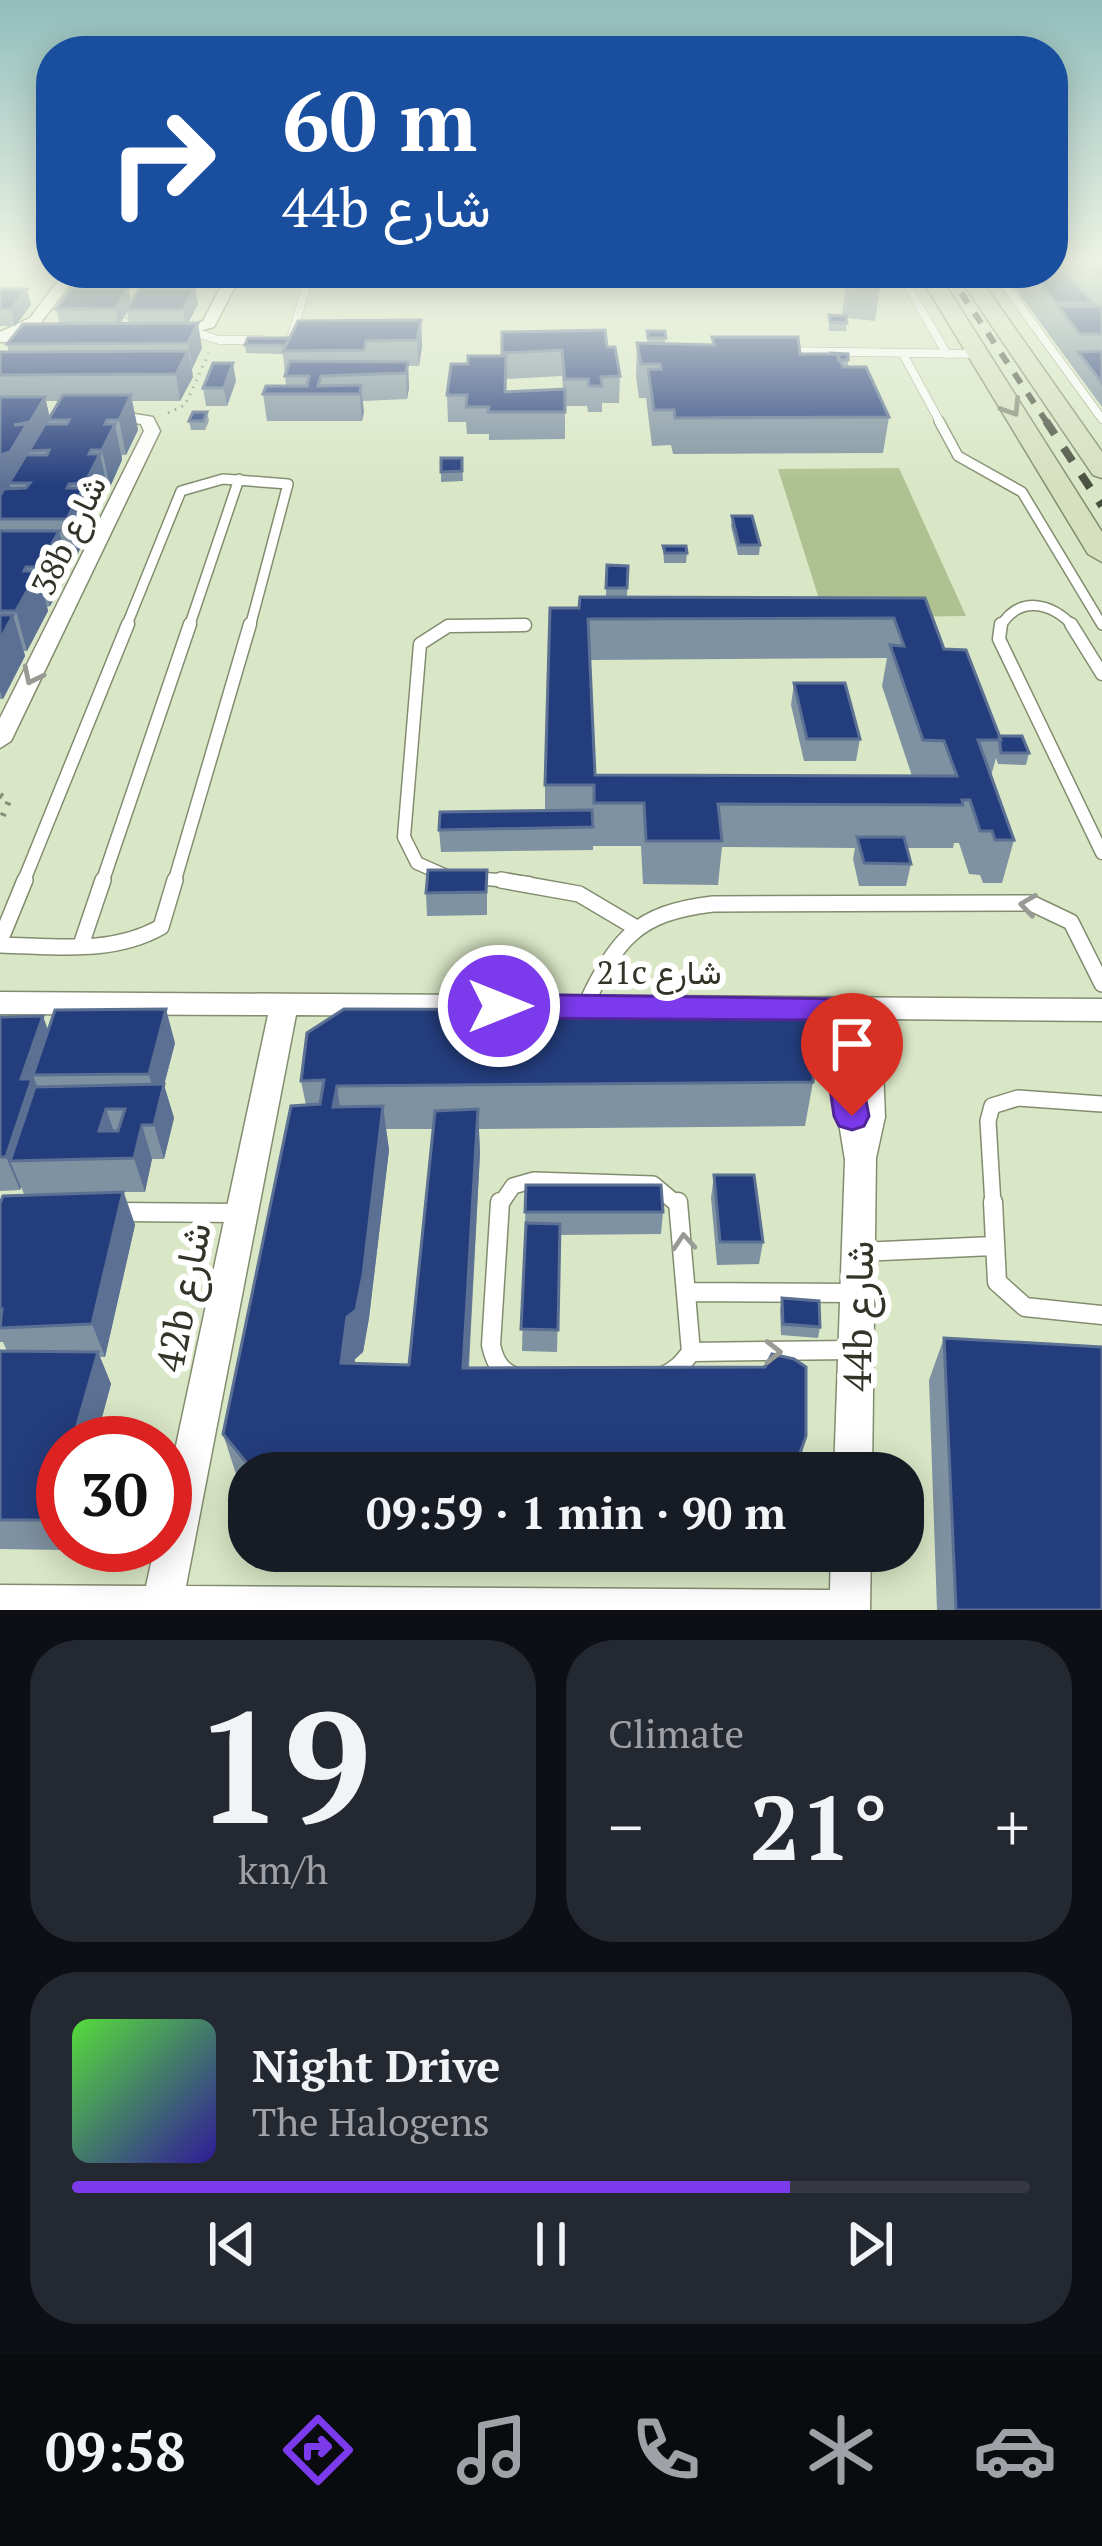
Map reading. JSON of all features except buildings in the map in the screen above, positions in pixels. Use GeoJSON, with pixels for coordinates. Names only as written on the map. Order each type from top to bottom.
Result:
{"type":"FeatureCollection","features":[{"type":"Feature","properties":{"kind":"main road"},"geometry":{"type":"LineString","coordinates":[[964,336],[1102,554]]}},
{"type":"Feature","properties":{"kind":"main road"},"geometry":{"type":"LineString","coordinates":[[1008,336],[1102,470]]}},
{"type":"Feature","properties":{"kind":"main road"},"geometry":{"type":"LineString","coordinates":[[1013,344],[1057,357]]}},
{"type":"Feature","properties":{"kind":"street"},"geometry":{"type":"LineString","coordinates":[[159,338],[170,336]]}},
{"type":"Feature","properties":{"kind":"street"},"geometry":{"type":"LineString","coordinates":[[0,337],[114,338]]}},
{"type":"Feature","properties":{"kind":"street"},"geometry":{"type":"LineString","coordinates":[[81,414],[147,420]]}},
{"type":"Feature","properties":{"kind":"street","name":"38b شارع"},"geometry":{"type":"LineString","coordinates":[[0,742],[150,437],[147,420]]}},
{"type":"Feature","properties":{"kind":"street","name":"21c شارع"},"geometry":{"type":"LineString","coordinates":[[0,1003],[1102,1010]]}},
{"type":"Feature","properties":{"kind":"street","name":"42b شارع"},"geometry":{"type":"LineString","coordinates":[[162,1606],[284,1005]]}},
{"type":"Feature","properties":{"kind":"street","name":"44b شارع"},"geometry":{"type":"LineString","coordinates":[[850,1008],[870,1117],[861,1160],[854,1452]]}},
{"type":"Feature","properties":{"kind":"street"},"geometry":{"type":"LineString","coordinates":[[0,1605],[850,1610],[851,1572]]}},
{"type":"Feature","properties":{"kind":"lane"},"geometry":{"type":"LineString","coordinates":[[207,336],[310,341]]}},
{"type":"Feature","properties":{"kind":"lane"},"geometry":{"type":"LineString","coordinates":[[291,340],[292,336]]}},
{"type":"Feature","properties":{"kind":"lane"},"geometry":{"type":"LineString","coordinates":[[939,336],[946,354]]}},
{"type":"Feature","properties":{"kind":"lane"},"geometry":{"type":"LineString","coordinates":[[1042,336],[1102,419]]}},
{"type":"Feature","properties":{"kind":"lane"},"geometry":{"type":"LineString","coordinates":[[784,351],[978,354]]}},
{"type":"Feature","properties":{"kind":"lane"},"geometry":{"type":"LineString","coordinates":[[903,354],[952,448],[968,464],[1022,492],[1102,625]]}},
{"type":"Feature","properties":{"kind":"lane"},"geometry":{"type":"LineString","coordinates":[[81,945],[239,479]]}},
{"type":"Feature","properties":{"kind":"lane"},"geometry":{"type":"LineString","coordinates":[[239,479],[287,484],[290,490],[161,926],[142,941],[0,943],[181,491],[202,482],[239,479]]}},
{"type":"Feature","properties":{"kind":"lane"},"geometry":{"type":"LineString","coordinates":[[1102,674],[1069,616],[1058,608],[1018,610],[1001,622],[999,639],[1102,853]]}},
{"type":"Feature","properties":{"kind":"lane"},"geometry":{"type":"LineString","coordinates":[[525,625],[448,626],[420,644],[404,837],[407,851],[417,863],[453,877],[573,890],[616,910],[633,926]]}},
{"type":"Feature","properties":{"kind":"lane"},"geometry":{"type":"LineString","coordinates":[[585,1006],[612,948],[633,926],[682,906],[713,904],[1031,903],[1071,922],[1102,984]]}},
{"type":"Feature","properties":{"kind":"lane"},"geometry":{"type":"LineString","coordinates":[[1102,1103],[1018,1098],[992,1106],[988,1121],[998,1282],[1013,1301],[1036,1310],[1102,1316]]}},
{"type":"Feature","properties":{"kind":"lane"},"geometry":{"type":"LineString","coordinates":[[534,1180],[664,1187],[681,1212],[687,1292],[691,1352],[679,1372],[657,1381],[530,1381],[507,1374],[491,1345],[500,1201],[513,1186],[534,1180]]}},
{"type":"Feature","properties":{"kind":"lane"},"geometry":{"type":"LineString","coordinates":[[88,1211],[242,1213]]}},
{"type":"Feature","properties":{"kind":"lane"},"geometry":{"type":"LineString","coordinates":[[859,1252],[993,1246]]}},
{"type":"Feature","properties":{"kind":"lane"},"geometry":{"type":"LineString","coordinates":[[687,1292],[858,1293]]}},
{"type":"Feature","properties":{"kind":"lane"},"geometry":{"type":"LineString","coordinates":[[691,1352],[856,1350]]}},
{"type":"Feature","properties":{"kind":"path"},"geometry":{"type":"LineString","coordinates":[[147,420],[185,405],[211,348],[198,336]]}},
{"type":"Feature","properties":{"kind":"path"},"geometry":{"type":"LineString","coordinates":[[179,374],[201,374]]}},
{"type":"Feature","properties":{"kind":"path"},"geometry":{"type":"LineString","coordinates":[[0,795],[9,801],[0,822]]}},
{"type":"Feature","properties":{"kind":"green space"},"geometry":{"type":"Polygon","coordinates":[[[899,468],[966,616],[825,618],[778,469],[899,468]]]}},
{"type":"Feature","properties":{"kind":"railway"},"geometry":{"type":"LineString","coordinates":[[990,336],[1048,424]]}},
{"type":"Feature","properties":{"kind":"railway"},"geometry":{"type":"LineString","coordinates":[[1046,421],[1102,506]]}},
{"type":"Feature","properties":{"kind":"route"},"geometry":{"type":"LineString","coordinates":[[499,1006],[834,1008],[852,1116]]}}]}
